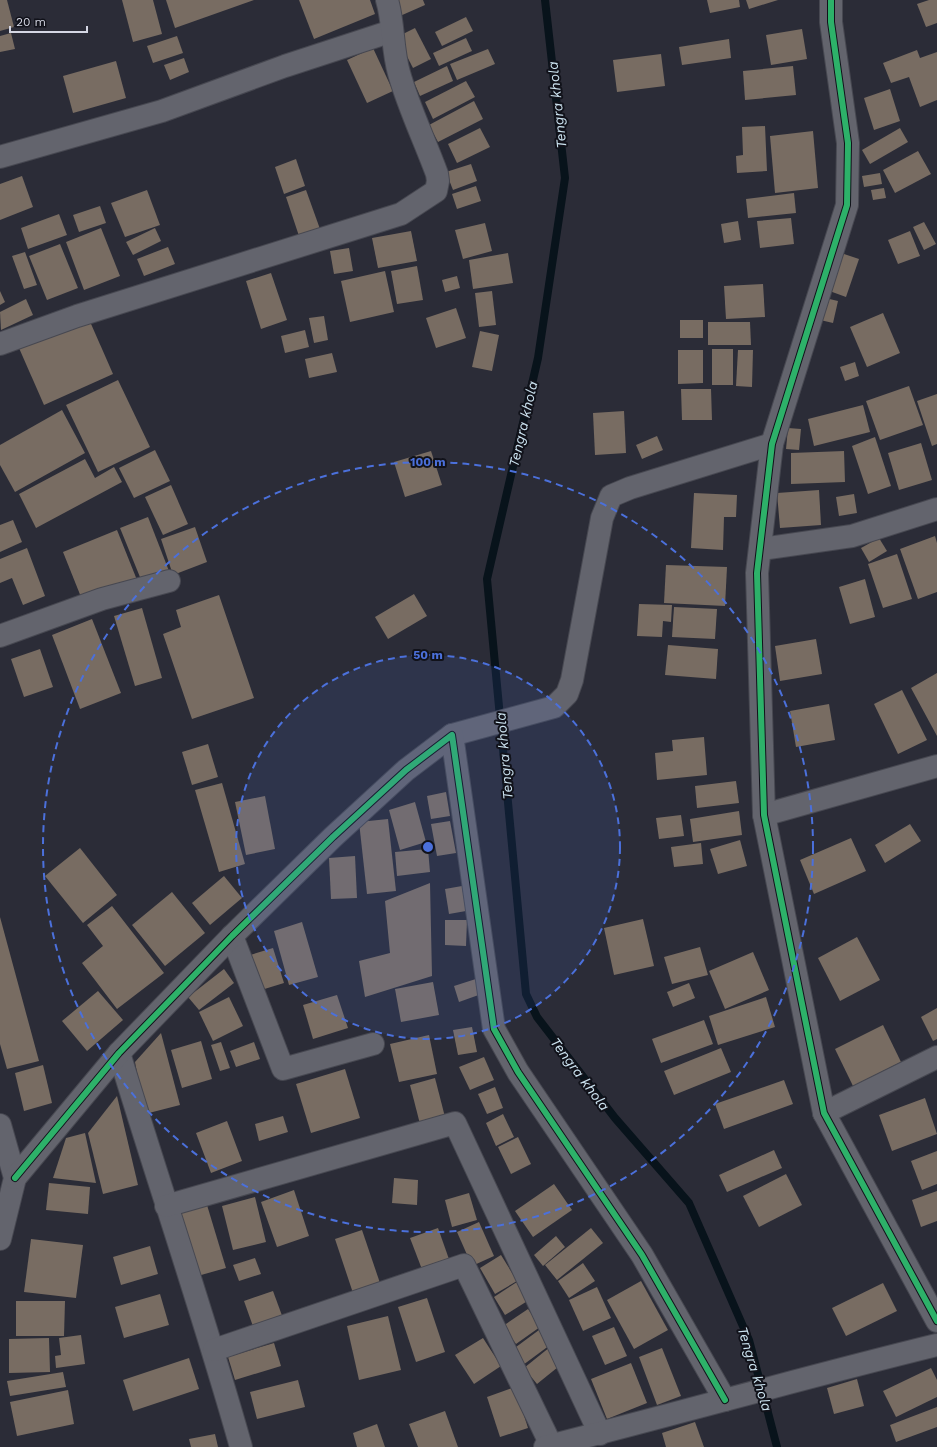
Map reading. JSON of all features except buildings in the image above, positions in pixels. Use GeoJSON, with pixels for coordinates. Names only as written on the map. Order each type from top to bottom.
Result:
{"type":"FeatureCollection","features":[{"type":"Feature","properties":{"kind":"street"},"geometry":{"type":"LineString","coordinates":[[0,344],[77,316],[401,214],[436,191],[438,181],[437,174],[399,72],[392,31],[391,14],[387,0]]}},
{"type":"Feature","properties":{"kind":"street"},"geometry":{"type":"LineString","coordinates":[[831,0],[831,22],[848,143],[846,205],[772,444],[761,549],[757,572],[764,815],[824,1113],[937,1321]]}},
{"type":"Feature","properties":{"kind":"street"},"geometry":{"type":"LineString","coordinates":[[0,157],[162,111],[285,66],[392,31]]}},
{"type":"Feature","properties":{"kind":"street"},"geometry":{"type":"LineString","coordinates":[[0,1239],[15,1178],[120,1053],[232,936],[333,837],[400,775],[452,734],[554,707],[567,694],[572,680],[602,518],[611,496],[630,488],[772,444]]}},
{"type":"Feature","properties":{"kind":"street"},"geometry":{"type":"LineString","coordinates":[[761,549],[852,536],[937,508]]}},
{"type":"Feature","properties":{"kind":"street"},"geometry":{"type":"LineString","coordinates":[[0,636],[102,599],[169,581]]}},
{"type":"Feature","properties":{"kind":"street"},"geometry":{"type":"LineString","coordinates":[[452,734],[494,1030],[518,1072],[642,1255],[725,1400]]}},
{"type":"Feature","properties":{"kind":"street"},"geometry":{"type":"LineString","coordinates":[[764,815],[937,766]]}},
{"type":"Feature","properties":{"kind":"street"},"geometry":{"type":"LineString","coordinates":[[232,936],[284,1069],[373,1044]]}},
{"type":"Feature","properties":{"kind":"street"},"geometry":{"type":"LineString","coordinates":[[120,1053],[166,1206],[214,1350],[241,1447]]}},
{"type":"Feature","properties":{"kind":"street"},"geometry":{"type":"LineString","coordinates":[[824,1113],[937,1057]]}},
{"type":"Feature","properties":{"kind":"street"},"geometry":{"type":"LineString","coordinates":[[166,1206],[455,1123],[600,1434]]}},
{"type":"Feature","properties":{"kind":"street"},"geometry":{"type":"LineString","coordinates":[[0,1125],[15,1178]]}},
{"type":"Feature","properties":{"kind":"street"},"geometry":{"type":"LineString","coordinates":[[214,1350],[464,1264],[549,1446],[600,1434],[822,1373],[937,1345]]}},
{"type":"Feature","properties":{"kind":"waterway","name":"Tengra khola"},"geometry":{"type":"LineString","coordinates":[[545,0],[565,178],[538,358],[487,579],[526,994],[537,1017],[615,1118],[689,1203],[749,1340],[777,1447]]}},
{"type":"Feature","properties":{"kind":"cycle path"},"geometry":{"type":"LineString","coordinates":[[831,0],[831,22],[848,143],[847,205],[772,444],[757,573],[764,815],[824,1113],[937,1321]]}},
{"type":"Feature","properties":{"kind":"cycle path"},"geometry":{"type":"LineString","coordinates":[[15,1178],[119,1053],[232,936],[333,837],[406,770],[452,735],[494,1029],[518,1072],[642,1255],[725,1400]]}}]}
